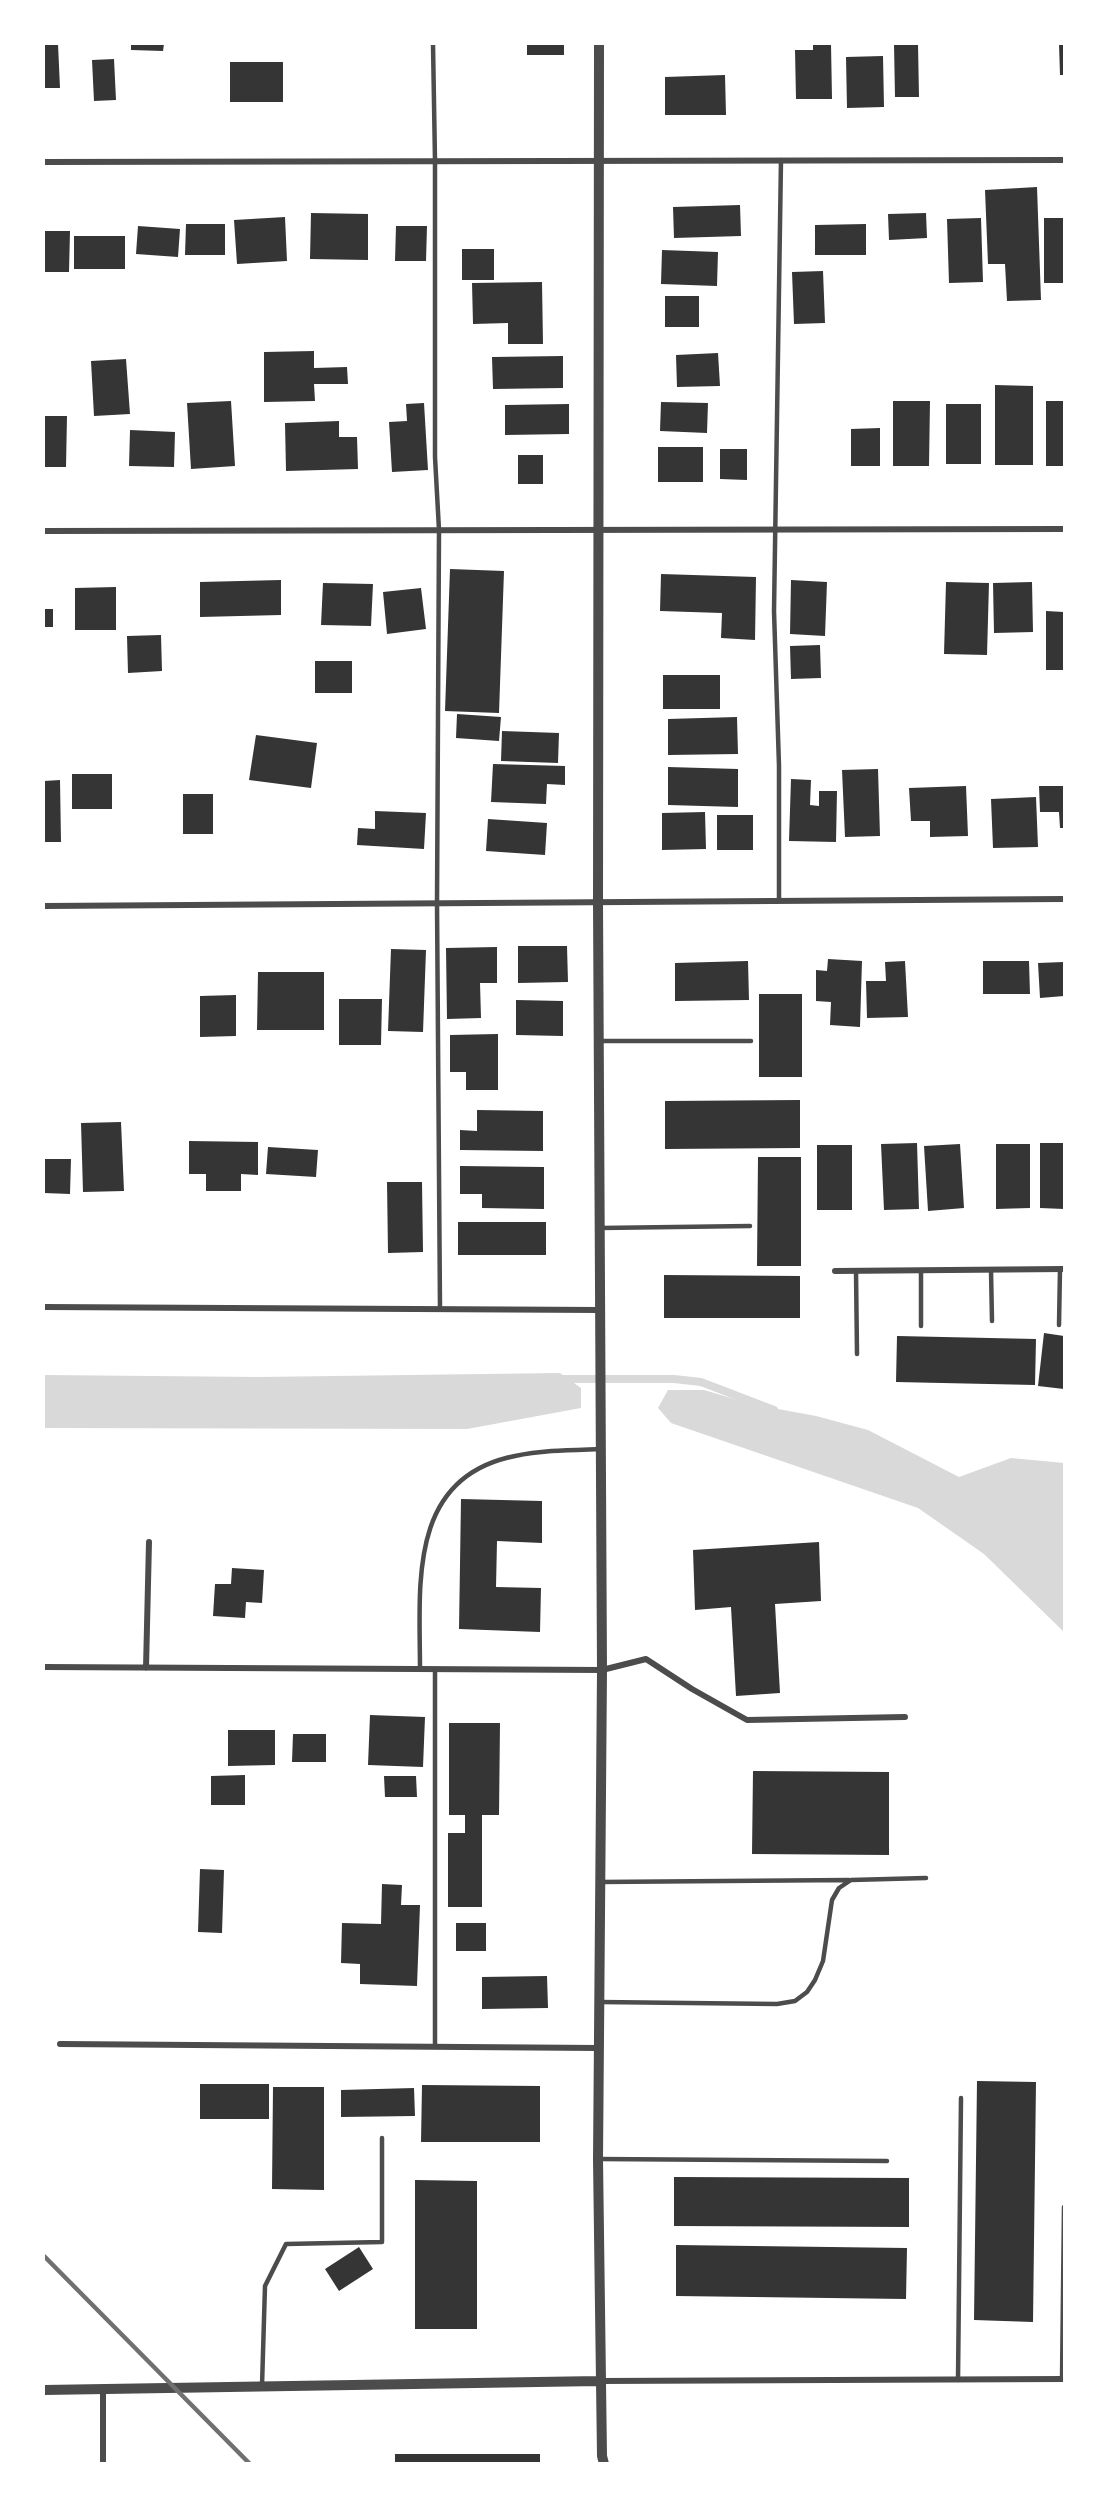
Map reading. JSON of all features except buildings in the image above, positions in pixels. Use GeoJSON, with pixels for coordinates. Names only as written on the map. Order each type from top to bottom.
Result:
{"type":"FeatureCollection","features":[{"type":"Feature","properties":{"kind":"street"},"geometry":{"type":"LineString","coordinates":[[599,44],[598,902],[602,1670],[598,2159],[599,2381],[604,2463]]}},
{"type":"Feature","properties":{"kind":"street"},"geometry":{"type":"LineString","coordinates":[[44,162],[1065,160]]}},
{"type":"Feature","properties":{"kind":"street"},"geometry":{"type":"LineString","coordinates":[[44,531],[1065,529]]}},
{"type":"Feature","properties":{"kind":"street"},"geometry":{"type":"LineString","coordinates":[[44,906],[1065,899]]}},
{"type":"Feature","properties":{"kind":"street"},"geometry":{"type":"LineString","coordinates":[[835,1271],[1062,1269]]}},
{"type":"Feature","properties":{"kind":"street"},"geometry":{"type":"LineString","coordinates":[[44,1307],[600,1310]]}},
{"type":"Feature","properties":{"kind":"street"},"geometry":{"type":"LineString","coordinates":[[146,1668],[148,1542]]}},
{"type":"Feature","properties":{"kind":"street"},"geometry":{"type":"LineString","coordinates":[[44,1667],[602,1670],[646,1659],[692,1689],[747,1720],[905,1717]]}},
{"type":"Feature","properties":{"kind":"street"},"geometry":{"type":"LineString","coordinates":[[60,2044],[598,2048]]}},
{"type":"Feature","properties":{"kind":"street"},"geometry":{"type":"LineString","coordinates":[[44,2390],[599,2381],[1063,2379]]}},
{"type":"Feature","properties":{"kind":"street"},"geometry":{"type":"LineString","coordinates":[[103,2389],[103,2463]]}},
{"type":"Feature","properties":{"kind":"lane"},"geometry":{"type":"LineString","coordinates":[[433,44],[435,457],[439,530],[437,903],[440,1309]]}},
{"type":"Feature","properties":{"kind":"lane"},"geometry":{"type":"LineString","coordinates":[[779,901],[779,766],[774,611],[781,160]]}},
{"type":"Feature","properties":{"kind":"lane"},"geometry":{"type":"LineString","coordinates":[[599,1041],[751,1041]]}},
{"type":"Feature","properties":{"kind":"lane"},"geometry":{"type":"LineString","coordinates":[[600,1228],[750,1226]]}},
{"type":"Feature","properties":{"kind":"lane"},"geometry":{"type":"LineString","coordinates":[[1059,1325],[1062,1269]]}},
{"type":"Feature","properties":{"kind":"lane"},"geometry":{"type":"LineString","coordinates":[[921,1270],[921,1326]]}},
{"type":"Feature","properties":{"kind":"lane"},"geometry":{"type":"LineString","coordinates":[[991,1270],[992,1321]]}},
{"type":"Feature","properties":{"kind":"lane"},"geometry":{"type":"LineString","coordinates":[[856,1271],[856,1354]]}},
{"type":"Feature","properties":{"kind":"lane"},"geometry":{"type":"LineString","coordinates":[[420,1669],[420,1574],[426,1538],[439,1508],[451,1490],[469,1473],[513,1456],[564,1450],[601,1449]]}},
{"type":"Feature","properties":{"kind":"lane"},"geometry":{"type":"LineString","coordinates":[[435,1669],[435,2047]]}},
{"type":"Feature","properties":{"kind":"lane"},"geometry":{"type":"LineString","coordinates":[[600,1882],[926,1878]]}},
{"type":"Feature","properties":{"kind":"lane"},"geometry":{"type":"LineString","coordinates":[[599,2002],[777,2004],[795,2001],[807,1992],[815,1980],[823,1961],[832,1900],[839,1888],[851,1880]]}},
{"type":"Feature","properties":{"kind":"lane"},"geometry":{"type":"LineString","coordinates":[[958,2380],[961,2098]]}},
{"type":"Feature","properties":{"kind":"lane"},"geometry":{"type":"LineString","coordinates":[[262,2386],[265,2286],[286,2244],[382,2242],[382,2138]]}},
{"type":"Feature","properties":{"kind":"lane"},"geometry":{"type":"LineString","coordinates":[[598,2159],[886,2161]]}},
{"type":"Feature","properties":{"kind":"lane"},"geometry":{"type":"LineString","coordinates":[[1063,2379],[1065,2207]]}},
{"type":"Feature","properties":{"kind":"shaded area"},"geometry":{"type":"Polygon","coordinates":[[[560,1373],[581,1388],[581,1408],[467,1429],[44,1428],[44,1375],[259,1377],[560,1373]]]}},
{"type":"Feature","properties":{"kind":"shaded area"},"geometry":{"type":"Polygon","coordinates":[[[668,1390],[704,1390],[751,1404],[816,1416],[868,1430],[959,1477],[1011,1458],[1064,1463],[1064,1632],[984,1554],[918,1508],[671,1423],[658,1408],[668,1390]]]}},
{"type":"Feature","properties":{"kind":"waterway"},"geometry":{"type":"LineString","coordinates":[[558,1379],[674,1379],[701,1382],[774,1410]]}},
{"type":"Feature","properties":{"kind":"railway"},"geometry":{"type":"LineString","coordinates":[[44,2256],[250,2464]]}}]}
